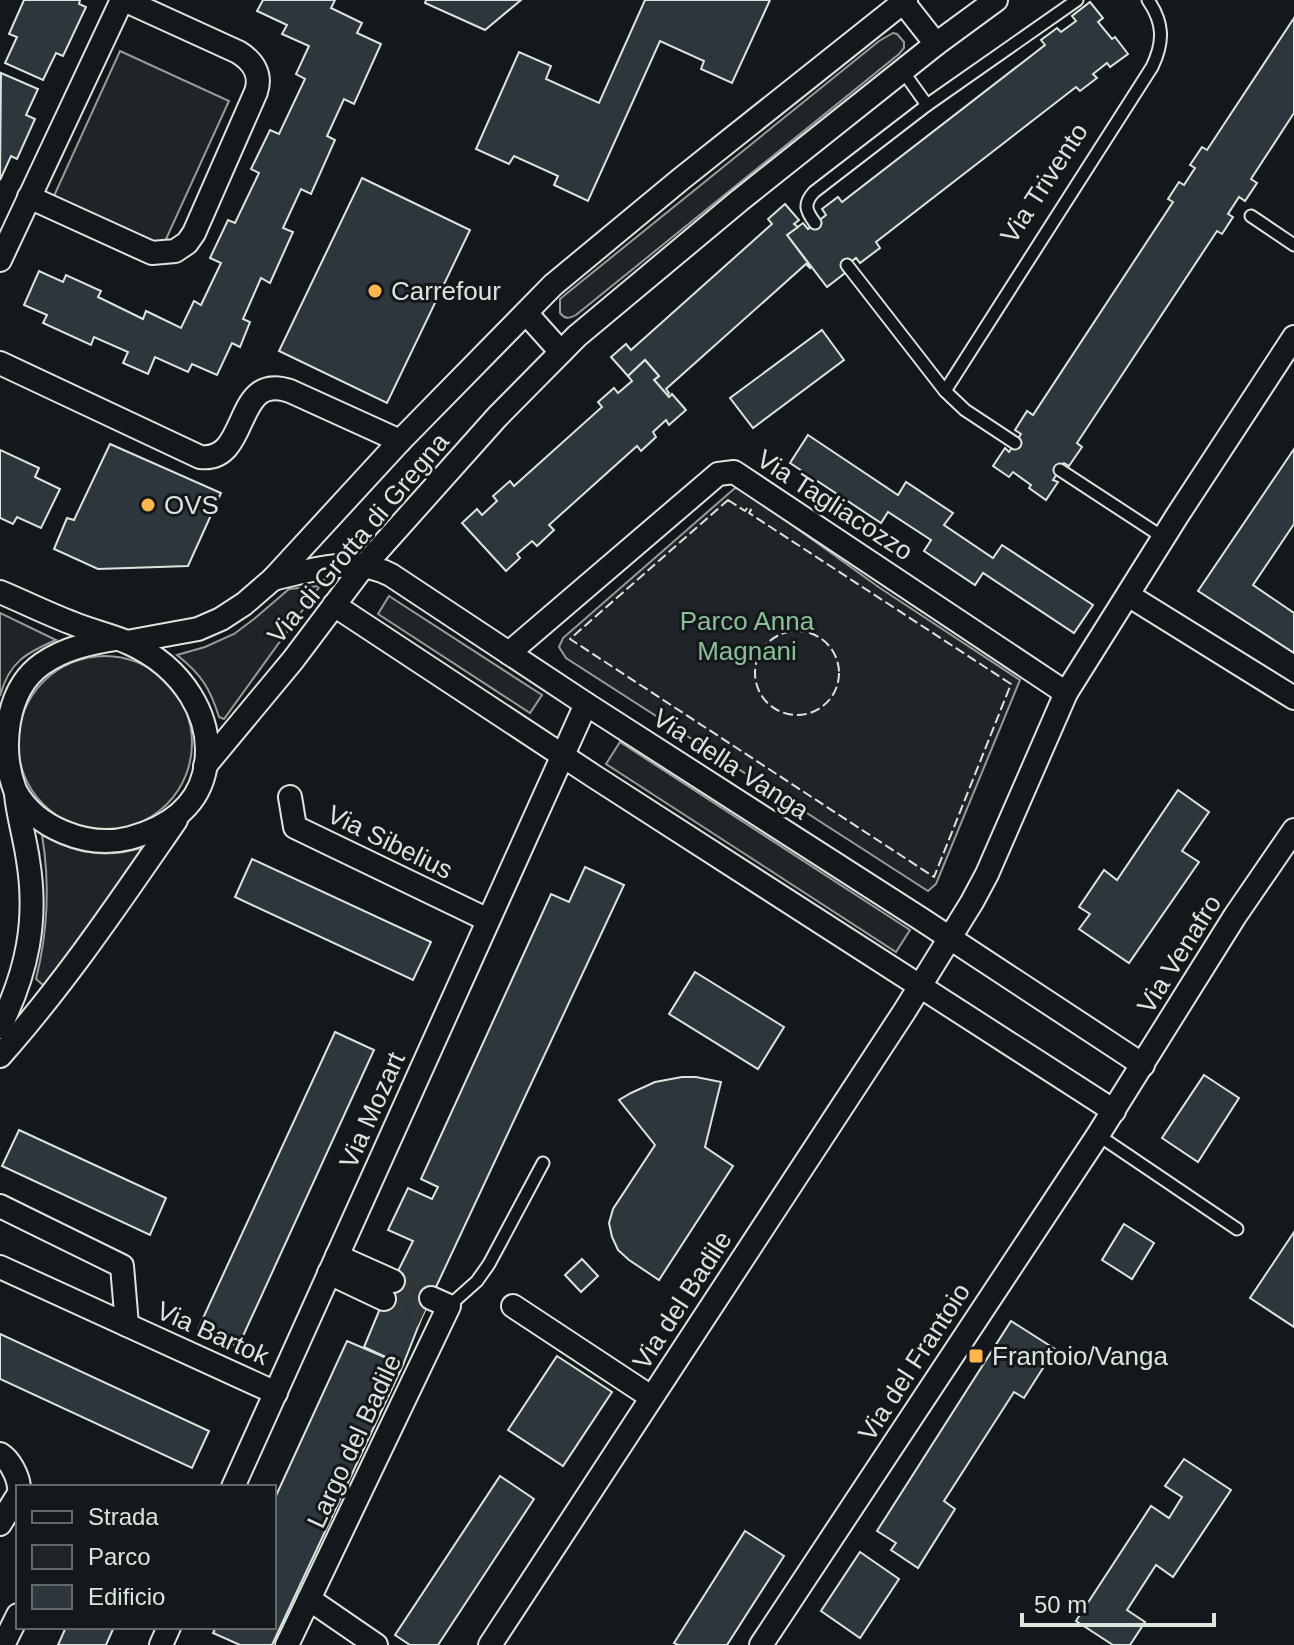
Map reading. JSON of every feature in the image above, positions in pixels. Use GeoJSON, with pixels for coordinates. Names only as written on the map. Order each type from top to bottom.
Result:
{"type":"FeatureCollection","features":[{"type":"Feature","properties":{"kind":"street"},"geometry":{"type":"LineString","coordinates":[[0,260],[29,197],[123,0],[238,52],[257,71],[256,92],[194,233],[187,243],[175,251],[152,253],[29,197]]}},
{"type":"Feature","properties":{"kind":"street","name":"Via di Grotta di Gregna"},"geometry":{"type":"LineString","coordinates":[[205,766],[293,660],[363,567],[497,417],[561,352],[679,250],[902,70],[996,0]]}},
{"type":"Feature","properties":{"kind":"street","name":"Via di Grotta di Gregna"},"geometry":{"type":"LineString","coordinates":[[122,641],[185,632],[210,625],[244,604],[273,579],[400,441],[553,285],[905,1],[936,44]]}},
{"type":"Feature","properties":{"kind":"street"},"geometry":{"type":"LineString","coordinates":[[526,313],[561,352]]}},
{"type":"Feature","properties":{"kind":"street"},"geometry":{"type":"LineString","coordinates":[[1066,693],[1294,337]]}},
{"type":"Feature","properties":{"kind":"street"},"geometry":{"type":"LineString","coordinates":[[0,363],[200,457],[216,457],[223,452],[233,439],[250,403],[264,390],[273,387],[290,391],[400,441]]}},
{"type":"Feature","properties":{"kind":"street","name":"Via Tagliacozzo"},"geometry":{"type":"LineString","coordinates":[[509,653],[718,474],[734,472],[1066,693]]}},
{"type":"Feature","properties":{"kind":"street","name":"Via della Vanga"},"geometry":{"type":"LineString","coordinates":[[273,579],[332,567],[380,569],[391,575],[1143,1065]]}},
{"type":"Feature","properties":{"kind":"street"},"geometry":{"type":"LineString","coordinates":[[0,592],[122,641],[169,669],[193,697],[205,731],[205,766],[197,790],[87,949],[0,1056]]}},
{"type":"Feature","properties":{"kind":"street"},"geometry":{"type":"LineString","coordinates":[[1128,595],[1294,698]]}},
{"type":"Feature","properties":{"kind":"street"},"geometry":{"type":"LineString","coordinates":[[334,605],[562,756],[1114,1111]]}},
{"type":"Feature","properties":{"kind":"street"},"geometry":{"type":"LineString","coordinates":[[0,1027],[20,984],[31,924],[32,897],[29,863],[5,755],[9,713],[18,689],[41,664],[82,645],[122,641]]}},
{"type":"Feature","properties":{"kind":"street","name":"Via del Badile"},"geometry":{"type":"LineString","coordinates":[[490,1645],[982,886],[1066,693]]}},
{"type":"Feature","properties":{"kind":"street","name":"Via Mozart"},"geometry":{"type":"LineString","coordinates":[[234,1485],[586,704]]}},
{"type":"Feature","properties":{"kind":"street"},"geometry":{"type":"LineString","coordinates":[[0,758],[13,786],[34,814],[80,838],[113,841],[129,838],[147,833],[178,816]]}},
{"type":"Feature","properties":{"kind":"street","name":"Via Sibelius"},"geometry":{"type":"LineString","coordinates":[[290,797],[295,827],[488,920]]}},
{"type":"Feature","properties":{"kind":"street","name":"Via Venafro"},"geometry":{"type":"LineString","coordinates":[[1114,1111],[1235,916],[1294,830]]}},
{"type":"Feature","properties":{"kind":"street","name":"Via del Frantoio"},"geometry":{"type":"LineString","coordinates":[[761,1645],[1114,1111]]}},
{"type":"Feature","properties":{"kind":"street","name":"Via Bartok"},"geometry":{"type":"LineString","coordinates":[[0,1206],[122,1266],[127,1325]]}},
{"type":"Feature","properties":{"kind":"street"},"geometry":{"type":"LineString","coordinates":[[333,1264],[388,1290]]}},
{"type":"Feature","properties":{"kind":"street","name":"Via Bartok"},"geometry":{"type":"LineString","coordinates":[[0,1267],[276,1393]]}},
{"type":"Feature","properties":{"kind":"street"},"geometry":{"type":"LineString","coordinates":[[513,1306],[651,1397]]}},
{"type":"Feature","properties":{"kind":"street","name":"Largo del Badile"},"geometry":{"type":"LineString","coordinates":[[287,1645],[436,1312]]}},
{"type":"Feature","properties":{"kind":"street"},"geometry":{"type":"LineString","coordinates":[[0,1454],[5,1457],[19,1485]]}},
{"type":"Feature","properties":{"kind":"street"},"geometry":{"type":"LineString","coordinates":[[0,1524],[16,1498]]}},
{"type":"Feature","properties":{"kind":"street"},"geometry":{"type":"LineString","coordinates":[[309,1599],[376,1645]]}},
{"type":"Feature","properties":{"kind":"street"},"geometry":{"type":"LineString","coordinates":[[3,1645],[16,1619]]}},
{"type":"Feature","properties":{"kind":"lane"},"geometry":{"type":"LineString","coordinates":[[815,223],[807,212],[808,198],[814,192],[927,105],[1077,0]]}},
{"type":"Feature","properties":{"kind":"lane","name":"Via Trivento"},"geometry":{"type":"LineString","coordinates":[[945,391],[1152,67],[1159,53],[1162,29],[1148,0]]}},
{"type":"Feature","properties":{"kind":"lane"},"geometry":{"type":"LineString","coordinates":[[902,70],[927,105]]}},
{"type":"Feature","properties":{"kind":"lane"},"geometry":{"type":"LineString","coordinates":[[1251,216],[1294,245]]}},
{"type":"Feature","properties":{"kind":"lane"},"geometry":{"type":"LineString","coordinates":[[847,265],[945,391],[965,410],[1015,443]]}},
{"type":"Feature","properties":{"kind":"lane"},"geometry":{"type":"LineString","coordinates":[[1060,470],[1164,538]]}},
{"type":"Feature","properties":{"kind":"lane"},"geometry":{"type":"LineString","coordinates":[[1098,1135],[1237,1229]]}},
{"type":"Feature","properties":{"kind":"lane"},"geometry":{"type":"LineString","coordinates":[[436,1312],[477,1281],[543,1163]]}},
{"type":"Feature","properties":{"kind":"green space"},"geometry":{"type":"Polygon","coordinates":[[[893,33],[904,42],[899,54],[576,315],[567,318],[560,313],[560,299],[879,41],[893,33]]]}},
{"type":"Feature","properties":{"kind":"green space"},"geometry":{"type":"Polygon","coordinates":[[[120,51],[229,101],[162,248],[53,198],[120,51]]]}},
{"type":"Feature","properties":{"kind":"green space","name":"Parco Anna Magnani"},"geometry":{"type":"Polygon","coordinates":[[[735,488],[742,489],[880,588],[1020,680],[936,884],[928,891],[566,658],[559,647],[563,638],[735,488]]]}},
{"type":"Feature","properties":{"kind":"green space"},"geometry":{"type":"Polygon","coordinates":[[[320,586],[224,719],[219,717],[204,682],[177,655],[234,634],[289,589],[320,586]]]}},
{"type":"Feature","properties":{"kind":"green space"},"geometry":{"type":"Polygon","coordinates":[[[389,596],[542,695],[530,713],[378,614],[389,596]]]}},
{"type":"Feature","properties":{"kind":"green space"},"geometry":{"type":"Polygon","coordinates":[[[0,613],[56,640],[20,660],[8,675],[0,696],[0,613]]]}},
{"type":"Feature","properties":{"kind":"green space"},"geometry":{"type":"Polygon","coordinates":[[[105,656],[138,663],[166,682],[185,710],[192,743],[185,776],[166,804],[138,823],[105,830],[72,823],[44,804],[25,776],[18,743],[25,710],[44,682],[72,663],[105,656]]]}},
{"type":"Feature","properties":{"kind":"green space"},"geometry":{"type":"Polygon","coordinates":[[[620,742],[910,930],[896,952],[606,764],[620,742]]]}},
{"type":"Feature","properties":{"kind":"green space"},"geometry":{"type":"Polygon","coordinates":[[[42,835],[69,847],[94,853],[120,853],[148,846],[43,985],[36,979],[46,907],[42,835]]]}},
{"type":"Feature","properties":{"kind":"building"},"geometry":{"type":"Polygon","coordinates":[[[24,0],[80,0],[79,4],[86,7],[63,56],[56,53],[43,80],[5,63],[17,37],[9,34],[24,0]]]}},
{"type":"Feature","properties":{"kind":"building"},"geometry":{"type":"Polygon","coordinates":[[[263,0],[335,0],[331,8],[362,23],[357,33],[381,44],[354,104],[344,99],[327,136],[335,140],[311,194],[301,189],[283,228],[293,232],[270,283],[261,278],[243,319],[250,322],[240,347],[232,343],[217,375],[192,364],[188,372],[155,357],[148,374],[123,363],[128,352],[94,337],[91,345],[43,323],[47,315],[24,305],[39,271],[63,282],[66,275],[101,291],[98,297],[143,319],[146,311],[181,328],[194,301],[201,305],[221,263],[210,258],[228,220],[235,223],[259,173],[251,169],[270,130],[279,134],[305,79],[296,74],[309,46],[282,34],[287,25],[257,11],[263,0]]]}},
{"type":"Feature","properties":{"kind":"building"},"geometry":{"type":"Polygon","coordinates":[[[426,0],[521,0],[485,30],[425,3],[426,0]]]}},
{"type":"Feature","properties":{"kind":"building"},"geometry":{"type":"Polygon","coordinates":[[[645,0],[770,0],[732,83],[701,69],[704,61],[660,41],[588,201],[554,185],[558,176],[514,156],[509,164],[476,149],[519,52],[551,66],[546,79],[599,103],[645,0]]]}},
{"type":"Feature","properties":{"kind":"building"},"geometry":{"type":"Polygon","coordinates":[[[1090,2],[1103,18],[1098,22],[1128,54],[1110,67],[1107,63],[1093,74],[1097,78],[1080,91],[1076,87],[876,242],[880,248],[860,263],[856,258],[842,269],[845,273],[827,287],[787,235],[803,223],[808,229],[826,215],[822,209],[838,197],[842,202],[1045,45],[1041,40],[1057,28],[1061,32],[1076,21],[1072,16],[1090,2]]]}},
{"type":"Feature","properties":{"kind":"building"},"geometry":{"type":"Polygon","coordinates":[[[1294,18],[1294,113],[1251,179],[1257,183],[1245,201],[1239,197],[1228,214],[1233,217],[1222,234],[1217,231],[1077,443],[1082,447],[1069,466],[1064,463],[1053,480],[1058,482],[1046,500],[1013,472],[1009,477],[993,466],[1005,448],[1009,452],[1021,434],[1015,430],[1027,411],[1033,415],[1173,202],[1168,199],[1179,182],[1184,185],[1195,168],[1190,165],[1202,147],[1207,150],[1294,18]]]}},
{"type":"Feature","properties":{"kind":"building"},"geometry":{"type":"Polygon","coordinates":[[[1,73],[38,89],[26,115],[35,119],[17,159],[11,156],[0,180],[1,73]]]}},
{"type":"Feature","properties":{"kind":"building","name":"Carrefour"},"geometry":{"type":"Polygon","coordinates":[[[362,178],[470,230],[387,403],[279,351],[362,178]]]}},
{"type":"Feature","properties":{"kind":"building"},"geometry":{"type":"Polygon","coordinates":[[[785,204],[799,220],[794,224],[798,227],[787,235],[811,267],[806,264],[666,389],[667,395],[654,380],[659,376],[645,360],[628,376],[611,357],[626,344],[631,350],[772,224],[768,219],[785,204]]]}},
{"type":"Feature","properties":{"kind":"building"},"geometry":{"type":"Polygon","coordinates":[[[822,330],[844,360],[753,428],[730,398],[822,330]]]}},
{"type":"Feature","properties":{"kind":"building"},"geometry":{"type":"Polygon","coordinates":[[[645,360],[659,376],[654,380],[686,410],[669,425],[666,420],[653,432],[656,437],[641,451],[637,446],[549,525],[554,530],[537,546],[532,541],[517,554],[520,558],[506,571],[462,523],[477,509],[482,515],[497,501],[493,496],[510,481],[514,486],[602,407],[598,402],[614,388],[618,393],[632,381],[628,376],[645,360]]]}},
{"type":"Feature","properties":{"kind":"building"},"geometry":{"type":"Polygon","coordinates":[[[808,435],[898,495],[906,482],[953,513],[944,525],[993,558],[1002,545],[1093,605],[1074,633],[983,573],[975,585],[924,551],[931,540],[888,512],[881,523],[790,463],[808,435]]]}},
{"type":"Feature","properties":{"kind":"building","name":"OVS"},"geometry":{"type":"Polygon","coordinates":[[[110,444],[221,493],[188,566],[98,569],[54,549],[67,518],[74,520],[110,444]]]}},
{"type":"Feature","properties":{"kind":"building"},"geometry":{"type":"Polygon","coordinates":[[[1294,449],[1294,524],[1253,585],[1294,613],[1294,653],[1198,591],[1294,449]]]}},
{"type":"Feature","properties":{"kind":"building"},"geometry":{"type":"Polygon","coordinates":[[[0,450],[39,468],[35,477],[60,489],[41,528],[17,517],[13,524],[0,518],[0,450]]]}},
{"type":"Feature","properties":{"kind":"building"},"geometry":{"type":"Polygon","coordinates":[[[1178,790],[1209,812],[1182,851],[1199,862],[1129,963],[1079,929],[1090,914],[1079,907],[1104,870],[1117,880],[1178,790]]]}},
{"type":"Feature","properties":{"kind":"building"},"geometry":{"type":"Polygon","coordinates":[[[252,859],[431,942],[413,980],[235,897],[252,859]]]}},
{"type":"Feature","properties":{"kind":"building"},"geometry":{"type":"Polygon","coordinates":[[[585,867],[624,885],[422,1317],[403,1365],[364,1347],[413,1241],[388,1230],[408,1188],[432,1199],[438,1187],[421,1179],[551,894],[569,902],[585,867]]]}},
{"type":"Feature","properties":{"kind":"building"},"geometry":{"type":"Polygon","coordinates":[[[695,972],[784,1027],[758,1069],[669,1014],[695,972]]]}},
{"type":"Feature","properties":{"kind":"building"},"geometry":{"type":"Polygon","coordinates":[[[335,1032],[374,1050],[238,1347],[198,1329],[335,1032]]]}},
{"type":"Feature","properties":{"kind":"building"},"geometry":{"type":"Polygon","coordinates":[[[1204,1075],[1239,1098],[1198,1162],[1162,1138],[1204,1075]]]}},
{"type":"Feature","properties":{"kind":"building"},"geometry":{"type":"Polygon","coordinates":[[[682,1077],[721,1082],[705,1147],[733,1166],[659,1280],[618,1250],[612,1237],[609,1223],[613,1209],[655,1145],[619,1100],[655,1082],[682,1077]]]}},
{"type":"Feature","properties":{"kind":"building"},"geometry":{"type":"Polygon","coordinates":[[[19,1130],[166,1198],[150,1235],[2,1166],[19,1130]]]}},
{"type":"Feature","properties":{"kind":"building"},"geometry":{"type":"Polygon","coordinates":[[[1124,1224],[1154,1243],[1132,1279],[1102,1260],[1124,1224]]]}},
{"type":"Feature","properties":{"kind":"building"},"geometry":{"type":"Polygon","coordinates":[[[1294,1232],[1294,1327],[1250,1298],[1294,1232]]]}},
{"type":"Feature","properties":{"kind":"building"},"geometry":{"type":"Polygon","coordinates":[[[582,1259],[598,1276],[581,1292],[565,1275],[582,1259]]]}},
{"type":"Feature","properties":{"kind":"building"},"geometry":{"type":"Polygon","coordinates":[[[1011,1321],[1055,1349],[1024,1398],[1014,1392],[944,1501],[955,1509],[918,1568],[891,1550],[896,1543],[877,1531],[1011,1321]]]}},
{"type":"Feature","properties":{"kind":"building"},"geometry":{"type":"Polygon","coordinates":[[[0,1334],[209,1431],[192,1468],[0,1379],[0,1334]]]}},
{"type":"Feature","properties":{"kind":"building"},"geometry":{"type":"Polygon","coordinates":[[[347,1341],[403,1365],[272,1645],[240,1645],[213,1633],[215,1629],[276,1629],[276,1496],[347,1341]]]}},
{"type":"Feature","properties":{"kind":"building"},"geometry":{"type":"Polygon","coordinates":[[[557,1356],[612,1392],[563,1466],[508,1430],[557,1356]]]}},
{"type":"Feature","properties":{"kind":"building"},"geometry":{"type":"Polygon","coordinates":[[[1184,1459],[1231,1490],[1173,1577],[1156,1565],[1127,1610],[1145,1622],[1130,1645],[1113,1645],[1076,1621],[1151,1506],[1169,1518],[1182,1497],[1165,1486],[1184,1459]]]}},
{"type":"Feature","properties":{"kind":"building"},"geometry":{"type":"Polygon","coordinates":[[[500,1476],[534,1499],[438,1645],[410,1645],[395,1635],[500,1476]]]}},
{"type":"Feature","properties":{"kind":"building"},"geometry":{"type":"Polygon","coordinates":[[[745,1531],[784,1556],[727,1645],[674,1643],[745,1531]]]}},
{"type":"Feature","properties":{"kind":"building"},"geometry":{"type":"Polygon","coordinates":[[[860,1552],[899,1579],[860,1638],[821,1611],[860,1552]]]}},
{"type":"Feature","properties":{"kind":"building"},"geometry":{"type":"Polygon","coordinates":[[[65,1629],[113,1629],[106,1645],[58,1645],[65,1629]]]}},
{"type":"Feature","properties":{"kind":"tunnel"},"geometry":{"type":"LineString","coordinates":[[393,1281],[431,1298]]}},
{"type":"Feature","properties":{"kind":"tunnel"},"geometry":{"type":"LineString","coordinates":[[384,1299],[422,1317]]}},
{"type":"Feature","properties":{"kind":"fence"},"geometry":{"type":"LineString","coordinates":[[728,500],[745,511],[748,507],[751,510],[749,513],[1011,684],[934,877],[570,639],[728,500]]}},
{"type":"Feature","properties":{"kind":"fence"},"geometry":{"type":"LineString","coordinates":[[789,631],[805,631],[821,638],[832,649],[839,673],[836,689],[827,703],[805,715],[789,715],[773,708],[762,697],[755,681],[755,665],[762,649],[773,638],[789,631]]}},
{"type":"Feature","properties":{"kind":"place","name":"Carrefour"},"geometry":{"type":"Point","coordinates":[375,291]}},
{"type":"Feature","properties":{"kind":"place","name":"OVS"},"geometry":{"type":"Point","coordinates":[148,505]}},
{"type":"Feature","properties":{"kind":"place","name":"Frantoio/Vanga"},"geometry":{"type":"Point","coordinates":[976,1356]}}]}
